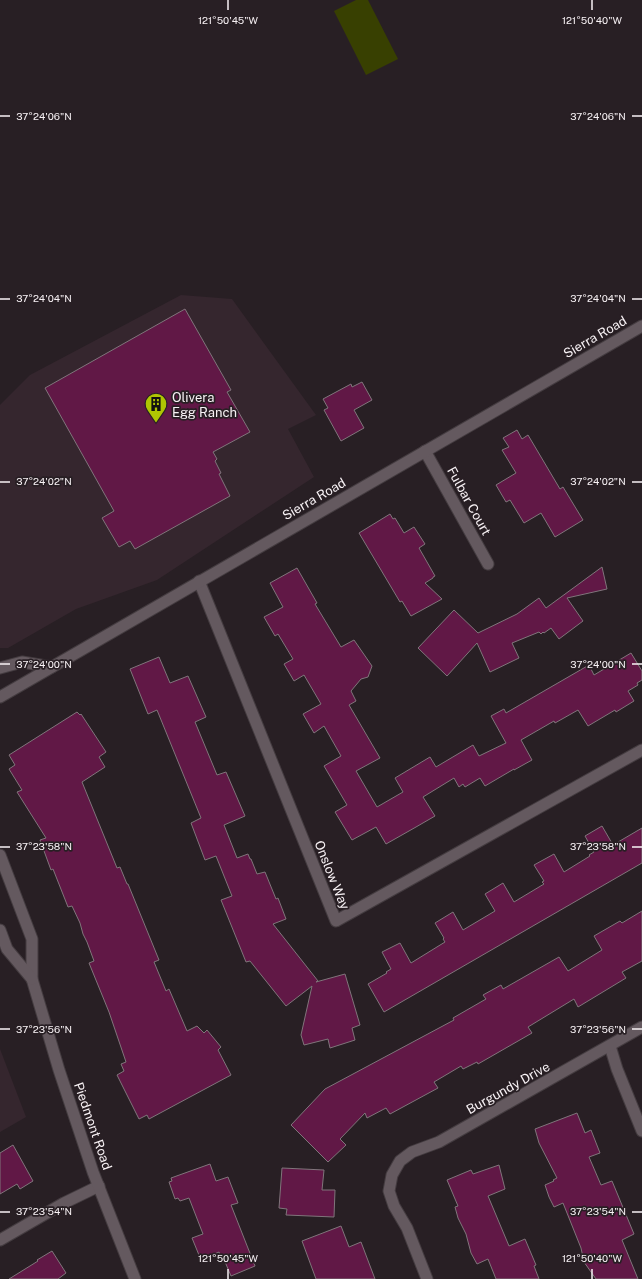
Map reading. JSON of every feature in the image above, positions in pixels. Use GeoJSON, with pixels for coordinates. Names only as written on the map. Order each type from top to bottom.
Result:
{"type":"FeatureCollection","features":[{"type":"Feature","properties":{"kind":"street","name":"Sierra Road"},"geometry":{"type":"LineString","coordinates":[[0,697],[198,581],[642,326]]}},
{"type":"Feature","properties":{"kind":"street","name":"Fulbar Court"},"geometry":{"type":"LineString","coordinates":[[425,452],[488,564]]}},
{"type":"Feature","properties":{"kind":"street","name":"Onslow Way"},"geometry":{"type":"LineString","coordinates":[[198,581],[336,920],[642,750]]}},
{"type":"Feature","properties":{"kind":"street"},"geometry":{"type":"LineString","coordinates":[[0,668],[22,662],[52,667]]}},
{"type":"Feature","properties":{"kind":"street","name":"Piedmont Road"},"geometry":{"type":"LineString","coordinates":[[0,855],[32,939],[32,979],[59,1070],[99,1186],[135,1279]]}},
{"type":"Feature","properties":{"kind":"street","name":"Piedmont Road"},"geometry":{"type":"LineString","coordinates":[[0,930],[7,949],[32,979]]}},
{"type":"Feature","properties":{"kind":"street","name":"Burgundy Drive"},"geometry":{"type":"LineString","coordinates":[[427,1279],[407,1228],[394,1206],[389,1191],[392,1175],[400,1161],[412,1152],[439,1142],[642,1027]]}},
{"type":"Feature","properties":{"kind":"street"},"geometry":{"type":"LineString","coordinates":[[610,1046],[617,1069],[642,1131]]}},
{"type":"Feature","properties":{"kind":"street"},"geometry":{"type":"LineString","coordinates":[[0,1240],[64,1202],[99,1186]]}},
{"type":"Feature","properties":{"kind":"shaded area"},"geometry":{"type":"Polygon","coordinates":[[[181,295],[232,299],[316,415],[288,429],[314,477],[157,580],[76,609],[8,648],[0,648],[0,405],[30,375],[181,295]]]}},
{"type":"Feature","properties":{"kind":"shaded area"},"geometry":{"type":"Polygon","coordinates":[[[0,1049],[26,1117],[0,1132],[0,1049]]]}},
{"type":"Feature","properties":{"kind":"green space"},"geometry":{"type":"Polygon","coordinates":[[[356,0],[368,0],[398,59],[366,75],[334,11],[356,0]]]}},
{"type":"Feature","properties":{"kind":"building","name":"Olivera Egg Ranch"},"geometry":{"type":"Polygon","coordinates":[[[185,309],[231,390],[227,392],[250,432],[213,452],[217,459],[215,461],[221,473],[219,474],[230,496],[135,549],[130,541],[119,547],[102,518],[114,511],[45,388],[185,309]]]}},
{"type":"Feature","properties":{"kind":"building"},"geometry":{"type":"Polygon","coordinates":[[[362,382],[372,400],[354,410],[364,428],[341,441],[324,410],[328,408],[323,399],[351,384],[352,387],[362,382]]]}},
{"type":"Feature","properties":{"kind":"building"},"geometry":{"type":"Polygon","coordinates":[[[517,430],[522,439],[528,435],[560,489],[563,487],[583,520],[555,537],[541,513],[524,523],[510,500],[506,502],[496,485],[516,473],[502,450],[509,447],[503,438],[517,430]]]}},
{"type":"Feature","properties":{"kind":"building"},"geometry":{"type":"Polygon","coordinates":[[[390,514],[393,519],[395,518],[404,533],[414,527],[425,544],[419,548],[435,576],[425,583],[442,599],[411,616],[402,601],[400,602],[359,533],[390,514]]]}},
{"type":"Feature","properties":{"kind":"building"},"geometry":{"type":"Polygon","coordinates":[[[602,567],[607,589],[567,598],[583,621],[559,639],[551,628],[544,633],[543,632],[541,634],[539,632],[512,643],[519,658],[490,672],[477,643],[447,676],[418,648],[454,610],[478,633],[517,614],[539,598],[546,608],[602,567]]]}},
{"type":"Feature","properties":{"kind":"building"},"geometry":{"type":"Polygon","coordinates":[[[297,568],[317,603],[315,604],[341,647],[354,640],[372,666],[368,677],[361,679],[351,691],[356,701],[349,705],[380,758],[356,771],[377,807],[403,792],[395,778],[430,757],[436,767],[473,745],[479,756],[506,743],[491,716],[504,709],[506,713],[589,665],[594,675],[631,653],[642,671],[642,680],[637,683],[638,685],[628,691],[634,701],[588,726],[578,710],[555,723],[554,721],[521,740],[532,760],[485,786],[480,778],[465,787],[463,784],[459,787],[454,778],[423,797],[435,816],[386,844],[376,827],[352,840],[335,812],[347,805],[324,766],[341,756],[324,726],[314,733],[303,714],[321,704],[304,675],[294,681],[284,664],[293,659],[278,634],[275,636],[264,617],[283,607],[270,583],[297,568]]]}},
{"type":"Feature","properties":{"kind":"building"},"geometry":{"type":"Polygon","coordinates":[[[159,657],[170,683],[188,676],[206,717],[195,722],[217,775],[226,772],[245,816],[224,825],[237,858],[248,854],[257,874],[265,872],[276,899],[278,898],[286,919],[273,924],[318,981],[316,982],[345,974],[360,1025],[352,1028],[355,1040],[330,1048],[328,1039],[304,1045],[301,1035],[312,986],[286,1006],[250,961],[246,962],[221,900],[232,896],[216,856],[205,860],[191,823],[201,818],[157,710],[148,714],[130,669],[159,657]]]}},
{"type":"Feature","properties":{"kind":"building"},"geometry":{"type":"Polygon","coordinates":[[[77,712],[80,715],[81,714],[106,752],[99,757],[105,767],[82,782],[117,868],[120,867],[128,884],[159,960],[154,962],[166,991],[169,989],[187,1031],[197,1026],[204,1033],[207,1030],[221,1047],[218,1050],[231,1075],[149,1119],[147,1115],[139,1119],[117,1075],[124,1071],[121,1064],[126,1062],[109,1012],[89,963],[94,961],[72,906],[68,907],[53,869],[51,870],[40,840],[46,838],[17,792],[22,790],[9,769],[15,765],[9,755],[77,712]]]}},
{"type":"Feature","properties":{"kind":"building"},"geometry":{"type":"Polygon","coordinates":[[[602,826],[613,845],[642,828],[642,863],[384,1012],[368,984],[391,969],[382,952],[400,943],[411,963],[445,942],[435,923],[453,912],[463,930],[495,911],[485,894],[503,883],[514,902],[544,884],[542,882],[544,881],[534,865],[554,854],[564,872],[594,852],[585,836],[602,826]]]}},
{"type":"Feature","properties":{"kind":"building"},"geometry":{"type":"Polygon","coordinates":[[[642,911],[642,961],[622,972],[626,978],[578,1007],[574,999],[528,1027],[532,1033],[478,1064],[477,1062],[463,1069],[461,1066],[434,1082],[438,1088],[390,1114],[386,1108],[367,1118],[365,1113],[340,1139],[346,1145],[328,1162],[291,1125],[325,1089],[454,1020],[453,1018],[486,999],[483,995],[501,985],[503,989],[559,957],[568,971],[602,950],[594,936],[620,921],[622,923],[642,911]]]}},
{"type":"Feature","properties":{"kind":"building"},"geometry":{"type":"Polygon","coordinates":[[[577,1113],[585,1133],[591,1130],[600,1153],[589,1157],[601,1185],[612,1181],[634,1234],[622,1240],[638,1279],[596,1279],[584,1262],[581,1248],[563,1203],[554,1207],[549,1197],[545,1185],[557,1178],[539,1143],[535,1129],[577,1113]]]}},
{"type":"Feature","properties":{"kind":"building"},"geometry":{"type":"Polygon","coordinates":[[[13,1145],[33,1181],[20,1189],[17,1184],[0,1194],[0,1153],[13,1145]]]}},
{"type":"Feature","properties":{"kind":"building"},"geometry":{"type":"Polygon","coordinates":[[[210,1164],[216,1181],[228,1177],[238,1203],[231,1205],[255,1266],[231,1276],[223,1257],[221,1258],[219,1252],[201,1260],[192,1238],[203,1234],[189,1198],[180,1201],[178,1198],[175,1199],[169,1182],[172,1181],[171,1178],[210,1164]]]}},
{"type":"Feature","properties":{"kind":"building"},"geometry":{"type":"Polygon","coordinates":[[[499,1165],[505,1189],[488,1196],[509,1246],[525,1239],[536,1265],[534,1266],[539,1279],[496,1279],[488,1259],[477,1264],[471,1253],[466,1234],[458,1218],[455,1207],[458,1206],[447,1180],[471,1170],[473,1174],[499,1165]]]}},
{"type":"Feature","properties":{"kind":"building"},"geometry":{"type":"Polygon","coordinates":[[[282,1168],[324,1170],[322,1190],[335,1190],[334,1217],[286,1215],[287,1209],[279,1208],[282,1168]]]}},
{"type":"Feature","properties":{"kind":"building"},"geometry":{"type":"Polygon","coordinates":[[[341,1226],[349,1247],[361,1242],[375,1279],[316,1279],[302,1241],[341,1226]]]}},
{"type":"Feature","properties":{"kind":"building"},"geometry":{"type":"Polygon","coordinates":[[[52,1251],[66,1273],[58,1279],[9,1279],[38,1261],[37,1260],[52,1251]]]}},
{"type":"Feature","properties":{"kind":"place","name":"Olivera Egg Ranch"},"geometry":{"type":"Point","coordinates":[156,424]}}]}
